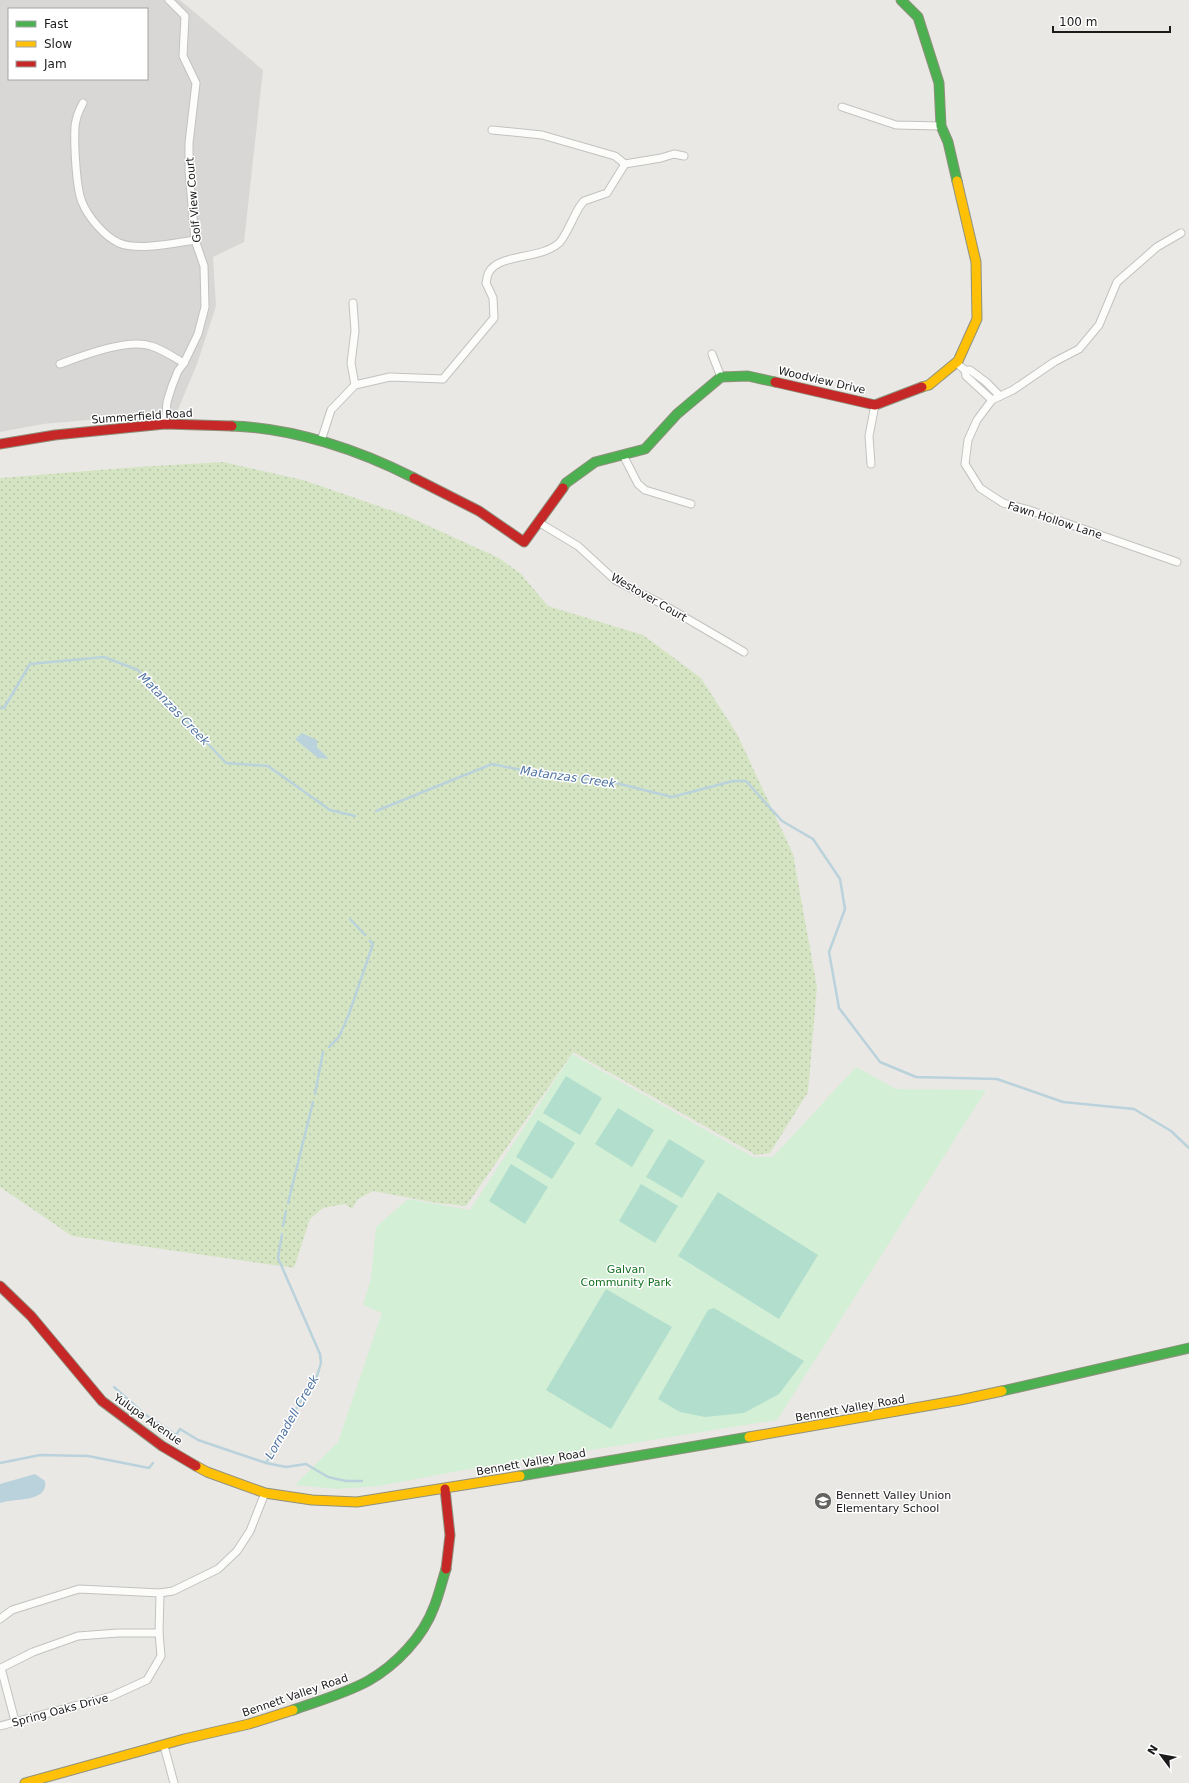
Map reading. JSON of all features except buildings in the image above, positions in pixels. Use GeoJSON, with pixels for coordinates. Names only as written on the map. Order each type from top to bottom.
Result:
{"type":"FeatureCollection","features":[{"type":"Feature","properties":{"kind":"street","name":"Golf View Court"},"geometry":{"type":"LineString","coordinates":[[165,424],[167,402],[178,371],[198,334],[205,307],[204,266],[195,240],[189,171],[189,143],[196,83],[183,56],[185,16],[169,0]]}},
{"type":"Feature","properties":{"kind":"street","name":"Woodview Drive"},"geometry":{"type":"LineString","coordinates":[[721,377],[748,376],[875,405],[929,385],[956,363],[977,319],[976,262],[949,148],[941,126],[939,83],[918,17],[901,0]]}},
{"type":"Feature","properties":{"kind":"street"},"geometry":{"type":"LineString","coordinates":[[83,103],[75,125],[76,166],[82,202],[98,227],[107,236],[120,243],[148,247],[195,240]]}},
{"type":"Feature","properties":{"kind":"street"},"geometry":{"type":"LineString","coordinates":[[842,107],[896,125],[941,126]]}},
{"type":"Feature","properties":{"kind":"street"},"geometry":{"type":"LineString","coordinates":[[492,130],[542,134],[615,156],[625,164],[661,158],[674,154],[684,156]]}},
{"type":"Feature","properties":{"kind":"street"},"geometry":{"type":"LineString","coordinates":[[322,441],[332,410],[355,385],[390,377],[443,379],[494,318],[493,298],[486,283],[489,271],[503,260],[525,257],[547,251],[560,242],[584,201],[607,193],[625,164]]}},
{"type":"Feature","properties":{"kind":"street","name":"Fawn Hollow Lane"},"geometry":{"type":"LineString","coordinates":[[1177,562],[1029,510],[1004,504],[980,488],[965,464],[968,440],[977,420],[992,400],[1013,390],[1054,362],[1079,349],[1099,325],[1117,282],[1157,247],[1181,233]]}},
{"type":"Feature","properties":{"kind":"street"},"geometry":{"type":"LineString","coordinates":[[353,303],[355,331],[352,363],[355,385]]}},
{"type":"Feature","properties":{"kind":"street"},"geometry":{"type":"LineString","coordinates":[[60,364],[90,352],[129,345],[150,345],[184,362]]}},
{"type":"Feature","properties":{"kind":"street"},"geometry":{"type":"LineString","coordinates":[[538,522],[566,483],[595,462],[645,449],[677,414],[721,377],[712,354]]}},
{"type":"Feature","properties":{"kind":"street"},"geometry":{"type":"LineString","coordinates":[[956,363],[965,370],[970,370],[986,382],[1000,396]]}},
{"type":"Feature","properties":{"kind":"street"},"geometry":{"type":"LineString","coordinates":[[965,370],[966,376],[992,400]]}},
{"type":"Feature","properties":{"kind":"street"},"geometry":{"type":"LineString","coordinates":[[871,464],[869,436],[875,405]]}},
{"type":"Feature","properties":{"kind":"street","name":"Summerfield Road"},"geometry":{"type":"LineString","coordinates":[[0,444],[55,435],[165,424],[251,427],[322,441],[396,469],[479,511],[524,542],[538,522]]}},
{"type":"Feature","properties":{"kind":"street"},"geometry":{"type":"LineString","coordinates":[[623,454],[638,484],[645,490],[691,504]]}},
{"type":"Feature","properties":{"kind":"street","name":"Westover Court"},"geometry":{"type":"LineString","coordinates":[[538,522],[578,546],[615,580],[662,604],[744,652]]}},
{"type":"Feature","properties":{"kind":"street","name":"Yulupa Avenue"},"geometry":{"type":"LineString","coordinates":[[0,1286],[31,1316],[102,1401],[162,1446],[208,1472],[265,1493],[312,1500],[357,1502],[445,1489]]}},
{"type":"Feature","properties":{"kind":"street","name":"Bennett Valley Road"},"geometry":{"type":"LineString","coordinates":[[25,1783],[249,1724],[334,1696],[368,1681],[399,1658],[419,1635],[434,1608],[448,1563],[450,1535],[445,1489],[960,1400],[1189,1348]]}},
{"type":"Feature","properties":{"kind":"street"},"geometry":{"type":"LineString","coordinates":[[0,1619],[12,1610],[79,1589],[160,1593],[173,1591],[218,1569],[237,1551],[250,1531],[265,1493]]}},
{"type":"Feature","properties":{"kind":"street","name":"Spring Oaks Drive"},"geometry":{"type":"LineString","coordinates":[[0,1726],[112,1696],[146,1680],[161,1656],[159,1633],[160,1593]]}},
{"type":"Feature","properties":{"kind":"street"},"geometry":{"type":"LineString","coordinates":[[15,1721],[1,1668],[33,1652],[78,1636],[118,1633],[159,1633]]}},
{"type":"Feature","properties":{"kind":"street"},"geometry":{"type":"LineString","coordinates":[[164,1746],[174,1783]]}},
{"type":"Feature","properties":{"kind":"shaded area"},"geometry":{"type":"Polygon","coordinates":[[[0,0],[180,0],[263,70],[244,242],[213,257],[216,306],[197,364],[177,412],[43,424],[0,432],[0,0]]]}},
{"type":"Feature","properties":{"kind":"green space"},"geometry":{"type":"Polygon","coordinates":[[[223,462],[303,480],[407,516],[499,558],[521,574],[548,606],[643,635],[701,678],[737,734],[793,854],[817,987],[808,1092],[770,1153],[756,1155],[573,1052],[466,1206],[437,1203],[373,1191],[358,1199],[352,1209],[345,1204],[323,1208],[310,1219],[294,1268],[72,1236],[0,1187],[0,478],[223,462]]]}},
{"type":"Feature","properties":{"kind":"green space","name":"Galvan Community Park"},"geometry":{"type":"Polygon","coordinates":[[[572,1054],[753,1157],[773,1157],[856,1067],[896,1089],[986,1090],[777,1420],[453,1472],[379,1486],[337,1489],[295,1485],[338,1442],[382,1313],[363,1305],[371,1278],[376,1227],[408,1199],[470,1210],[572,1054]]]}},
{"type":"Feature","properties":{"kind":"green space"},"geometry":{"type":"Polygon","coordinates":[[[566,1076],[602,1098],[580,1135],[543,1113],[566,1076]]]}},
{"type":"Feature","properties":{"kind":"green space"},"geometry":{"type":"Polygon","coordinates":[[[618,1108],[654,1130],[632,1167],[595,1144],[618,1108]]]}},
{"type":"Feature","properties":{"kind":"green space"},"geometry":{"type":"Polygon","coordinates":[[[538,1120],[575,1143],[552,1179],[516,1157],[538,1120]]]}},
{"type":"Feature","properties":{"kind":"green space"},"geometry":{"type":"Polygon","coordinates":[[[669,1139],[705,1161],[682,1198],[646,1177],[669,1139]]]}},
{"type":"Feature","properties":{"kind":"green space"},"geometry":{"type":"Polygon","coordinates":[[[511,1164],[548,1187],[525,1224],[489,1201],[511,1164]]]}},
{"type":"Feature","properties":{"kind":"green space"},"geometry":{"type":"Polygon","coordinates":[[[641,1184],[678,1206],[655,1243],[619,1221],[641,1184]]]}},
{"type":"Feature","properties":{"kind":"green space"},"geometry":{"type":"Polygon","coordinates":[[[718,1192],[818,1255],[779,1319],[678,1256],[718,1192]]]}},
{"type":"Feature","properties":{"kind":"green space"},"geometry":{"type":"Polygon","coordinates":[[[606,1289],[672,1327],[611,1429],[546,1390],[606,1289]]]}},
{"type":"Feature","properties":{"kind":"green space"},"geometry":{"type":"Polygon","coordinates":[[[714,1308],[804,1361],[779,1394],[744,1413],[705,1417],[680,1412],[658,1399],[708,1310],[714,1308]]]}},
{"type":"Feature","properties":{"kind":"water"},"geometry":{"type":"Polygon","coordinates":[[[302,733],[317,740],[317,747],[329,759],[318,758],[295,739],[302,733]]]}},
{"type":"Feature","properties":{"kind":"water"},"geometry":{"type":"Polygon","coordinates":[[[35,1474],[45,1481],[45,1488],[41,1493],[29,1498],[0,1503],[0,1484],[35,1474]]]}},
{"type":"Feature","properties":{"kind":"waterway","name":"Matanzas Creek"},"geometry":{"type":"LineString","coordinates":[[0,708],[4,708],[30,664],[104,657],[138,670],[226,763],[268,766],[330,810],[355,816]]}},
{"type":"Feature","properties":{"kind":"waterway","name":"Matanzas Creek"},"geometry":{"type":"LineString","coordinates":[[376,811],[492,764],[546,775],[604,780],[672,797],[733,781],[746,781],[782,821],[813,839],[840,879],[845,909],[829,952],[839,1008],[880,1062],[916,1077],[997,1079],[1063,1102],[1134,1109],[1171,1131],[1189,1148]]}},
{"type":"Feature","properties":{"kind":"waterway"},"geometry":{"type":"LineString","coordinates":[[350,919],[365,935]]}},
{"type":"Feature","properties":{"kind":"waterway"},"geometry":{"type":"LineString","coordinates":[[329,1047],[339,1037],[349,1014],[373,944],[370,941]]}},
{"type":"Feature","properties":{"kind":"waterway"},"geometry":{"type":"LineString","coordinates":[[315,1094],[323,1052]]}},
{"type":"Feature","properties":{"kind":"waterway"},"geometry":{"type":"LineString","coordinates":[[288,1203],[313,1102]]}},
{"type":"Feature","properties":{"kind":"waterway"},"geometry":{"type":"LineString","coordinates":[[283,1226],[286,1211]]}},
{"type":"Feature","properties":{"kind":"waterway","name":"Lornadell Creek"},"geometry":{"type":"LineString","coordinates":[[114,1387],[143,1413],[176,1435],[180,1429],[198,1440],[266,1463],[300,1402],[316,1379],[321,1363],[320,1354],[278,1258],[282,1234]]}},
{"type":"Feature","properties":{"kind":"waterway","name":"Lornadell Creek"},"geometry":{"type":"LineString","coordinates":[[0,1463],[40,1455],[88,1456],[149,1468],[153,1463]]}},
{"type":"Feature","properties":{"kind":"waterway"},"geometry":{"type":"LineString","coordinates":[[266,1463],[286,1467],[306,1464],[328,1477],[346,1481],[362,1481]]}},
{"type":"Feature","properties":{"kind":"traffic: fast"},"geometry":{"type":"LineString","coordinates":[[901,0],[918,17],[939,83],[941,126],[948,142],[957,181]]}},
{"type":"Feature","properties":{"kind":"traffic: fast"},"geometry":{"type":"LineString","coordinates":[[563,488],[566,483],[595,462],[645,449],[677,414],[721,377],[748,376],[775,382]]}},
{"type":"Feature","properties":{"kind":"traffic: fast"},"geometry":{"type":"LineString","coordinates":[[232,426],[279,431],[326,442],[371,458],[414,478]]}},
{"type":"Feature","properties":{"kind":"traffic: fast"},"geometry":{"type":"LineString","coordinates":[[1002,1391],[1189,1348]]}},
{"type":"Feature","properties":{"kind":"traffic: fast"},"geometry":{"type":"LineString","coordinates":[[520,1476],[749,1437]]}},
{"type":"Feature","properties":{"kind":"traffic: fast"},"geometry":{"type":"LineString","coordinates":[[293,1710],[359,1686],[389,1667],[416,1639],[423,1629],[434,1607],[446,1569]]}},
{"type":"Feature","properties":{"kind":"traffic: slow"},"geometry":{"type":"LineString","coordinates":[[922,387],[929,385],[958,361],[977,319],[976,262],[957,181]]}},
{"type":"Feature","properties":{"kind":"traffic: slow"},"geometry":{"type":"LineString","coordinates":[[749,1437],[960,1400],[1002,1391]]}},
{"type":"Feature","properties":{"kind":"traffic: slow"},"geometry":{"type":"LineString","coordinates":[[196,1466],[207,1472],[265,1493],[312,1500],[357,1502],[520,1476]]}},
{"type":"Feature","properties":{"kind":"traffic: slow"},"geometry":{"type":"LineString","coordinates":[[25,1783],[184,1739],[249,1724],[293,1710]]}},
{"type":"Feature","properties":{"kind":"traffic: jam"},"geometry":{"type":"LineString","coordinates":[[775,382],[875,405],[922,387]]}},
{"type":"Feature","properties":{"kind":"traffic: jam"},"geometry":{"type":"LineString","coordinates":[[0,444],[55,435],[165,424],[232,426]]}},
{"type":"Feature","properties":{"kind":"traffic: jam"},"geometry":{"type":"LineString","coordinates":[[414,478],[479,511],[524,542],[563,488]]}},
{"type":"Feature","properties":{"kind":"traffic: jam"},"geometry":{"type":"LineString","coordinates":[[0,1286],[31,1316],[102,1401],[162,1446],[196,1466]]}},
{"type":"Feature","properties":{"kind":"traffic: jam"},"geometry":{"type":"LineString","coordinates":[[445,1489],[450,1535],[446,1569]]}},
{"type":"Feature","properties":{"kind":"place","name":"Bennett Valley Union Elementary School"},"geometry":{"type":"Point","coordinates":[823,1501]}}]}
